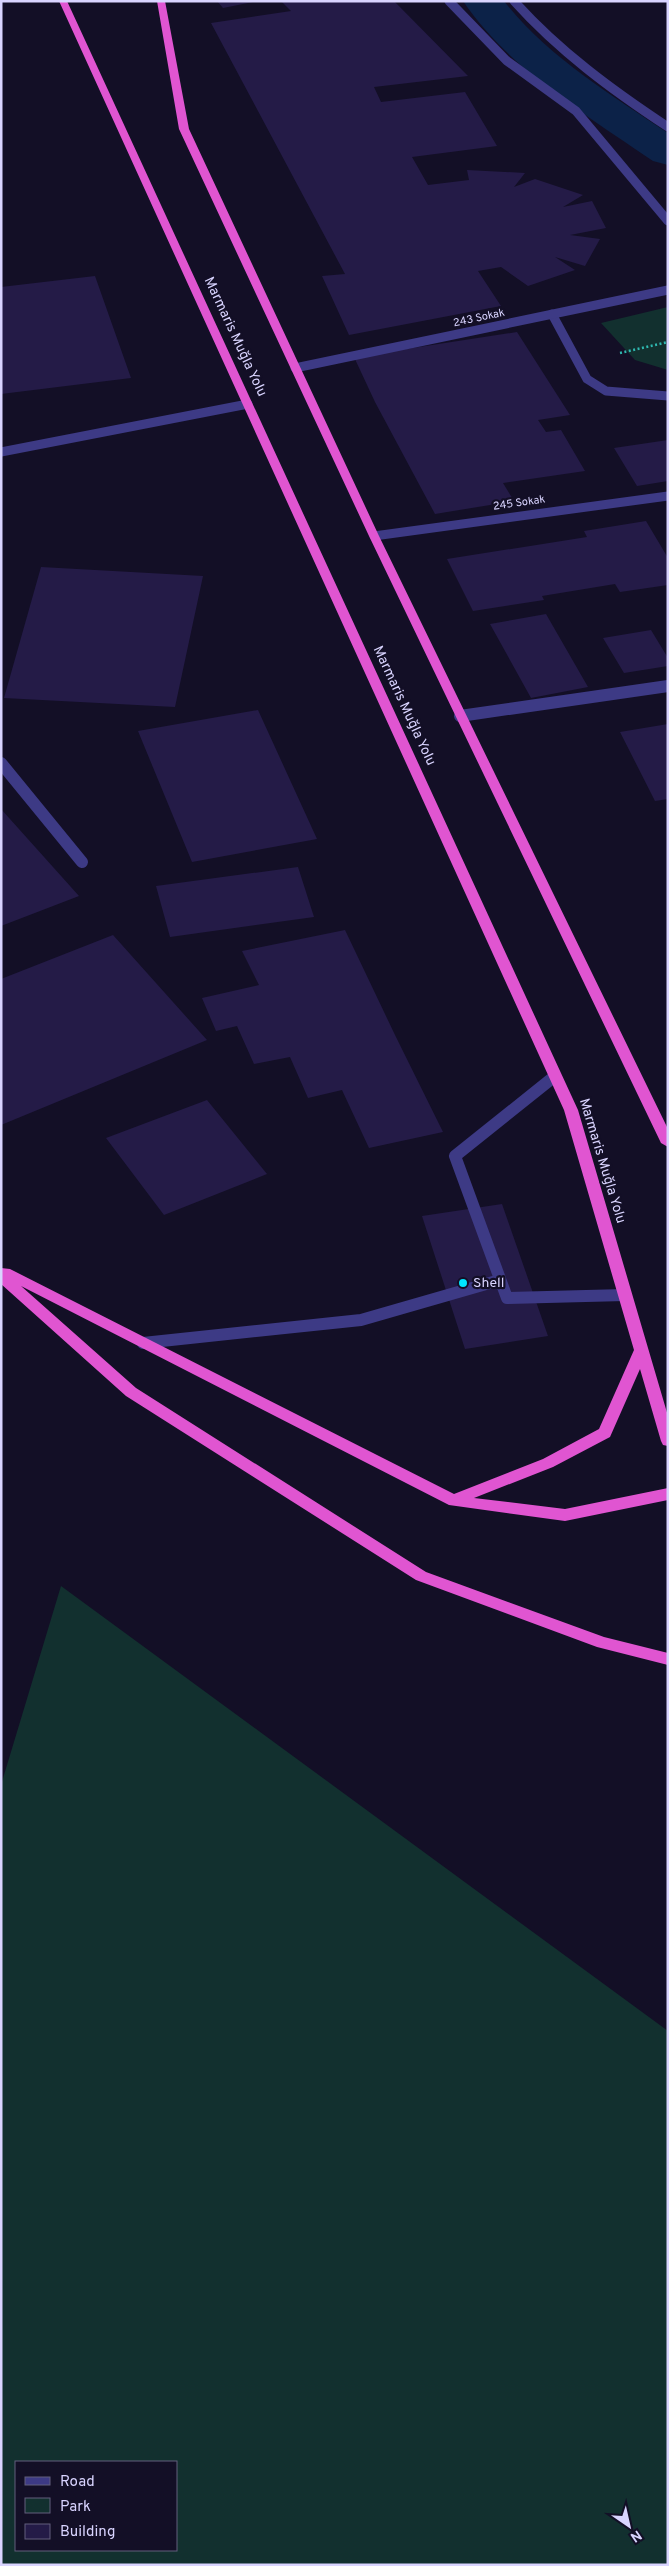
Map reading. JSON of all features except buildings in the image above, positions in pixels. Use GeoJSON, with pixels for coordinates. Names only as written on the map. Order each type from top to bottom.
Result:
{"type":"FeatureCollection","features":[{"type":"Feature","properties":{"kind":"highway","name":"Marmaris Muğla Yolu"},"geometry":{"type":"LineString","coordinates":[[63,1],[571,1110],[668,1441]]}},
{"type":"Feature","properties":{"kind":"highway"},"geometry":{"type":"LineString","coordinates":[[162,1],[171,66],[184,129],[374,536],[668,1143]]}},
{"type":"Feature","properties":{"kind":"highway"},"geometry":{"type":"LineString","coordinates":[[1,1270],[453,1500],[564,1515],[668,1494]]}},
{"type":"Feature","properties":{"kind":"highway"},"geometry":{"type":"LineString","coordinates":[[1,1276],[131,1392],[421,1576],[602,1643],[664,1660]]}},
{"type":"Feature","properties":{"kind":"highway"},"geometry":{"type":"LineString","coordinates":[[453,1500],[548,1463],[604,1433],[641,1351]]}},
{"type":"Feature","properties":{"kind":"street"},"geometry":{"type":"LineString","coordinates":[[449,1],[507,61],[576,111],[668,221]]}},
{"type":"Feature","properties":{"kind":"street"},"geometry":{"type":"LineString","coordinates":[[514,1],[534,25],[590,73],[668,127]]}},
{"type":"Feature","properties":{"kind":"street","name":"243 Sokak"},"geometry":{"type":"LineString","coordinates":[[295,368],[668,290]]}},
{"type":"Feature","properties":{"kind":"street"},"geometry":{"type":"LineString","coordinates":[[552,314],[588,379],[606,391],[668,396]]}},
{"type":"Feature","properties":{"kind":"street"},"geometry":{"type":"LineString","coordinates":[[1,452],[248,404]]}},
{"type":"Feature","properties":{"kind":"street","name":"245 Sokak"},"geometry":{"type":"LineString","coordinates":[[374,536],[668,496]]}},
{"type":"Feature","properties":{"kind":"street"},"geometry":{"type":"LineString","coordinates":[[460,716],[668,686]]}},
{"type":"Feature","properties":{"kind":"street"},"geometry":{"type":"LineString","coordinates":[[1,763],[82,862]]}},
{"type":"Feature","properties":{"kind":"street"},"geometry":{"type":"LineString","coordinates":[[555,1076],[455,1156],[507,1298],[625,1295]]}},
{"type":"Feature","properties":{"kind":"street"},"geometry":{"type":"LineString","coordinates":[[143,1343],[361,1320],[500,1280]]}},
{"type":"Feature","properties":{"kind":"path"},"geometry":{"type":"LineString","coordinates":[[578,362],[668,342]]}},
{"type":"Feature","properties":{"kind":"green space"},"geometry":{"type":"Polygon","coordinates":[[[668,307],[668,370],[635,360],[601,323],[668,307]]]}},
{"type":"Feature","properties":{"kind":"green space"},"geometry":{"type":"Polygon","coordinates":[[[61,1586],[668,2031],[668,2565],[1,2565],[1,1785],[61,1586]]]}},
{"type":"Feature","properties":{"kind":"waterway"},"geometry":{"type":"LineString","coordinates":[[483,1],[521,44],[544,65],[594,102],[668,152]]}},
{"type":"Feature","properties":{"kind":"place","name":"Shell"},"geometry":{"type":"Point","coordinates":[463,1283]}}]}
